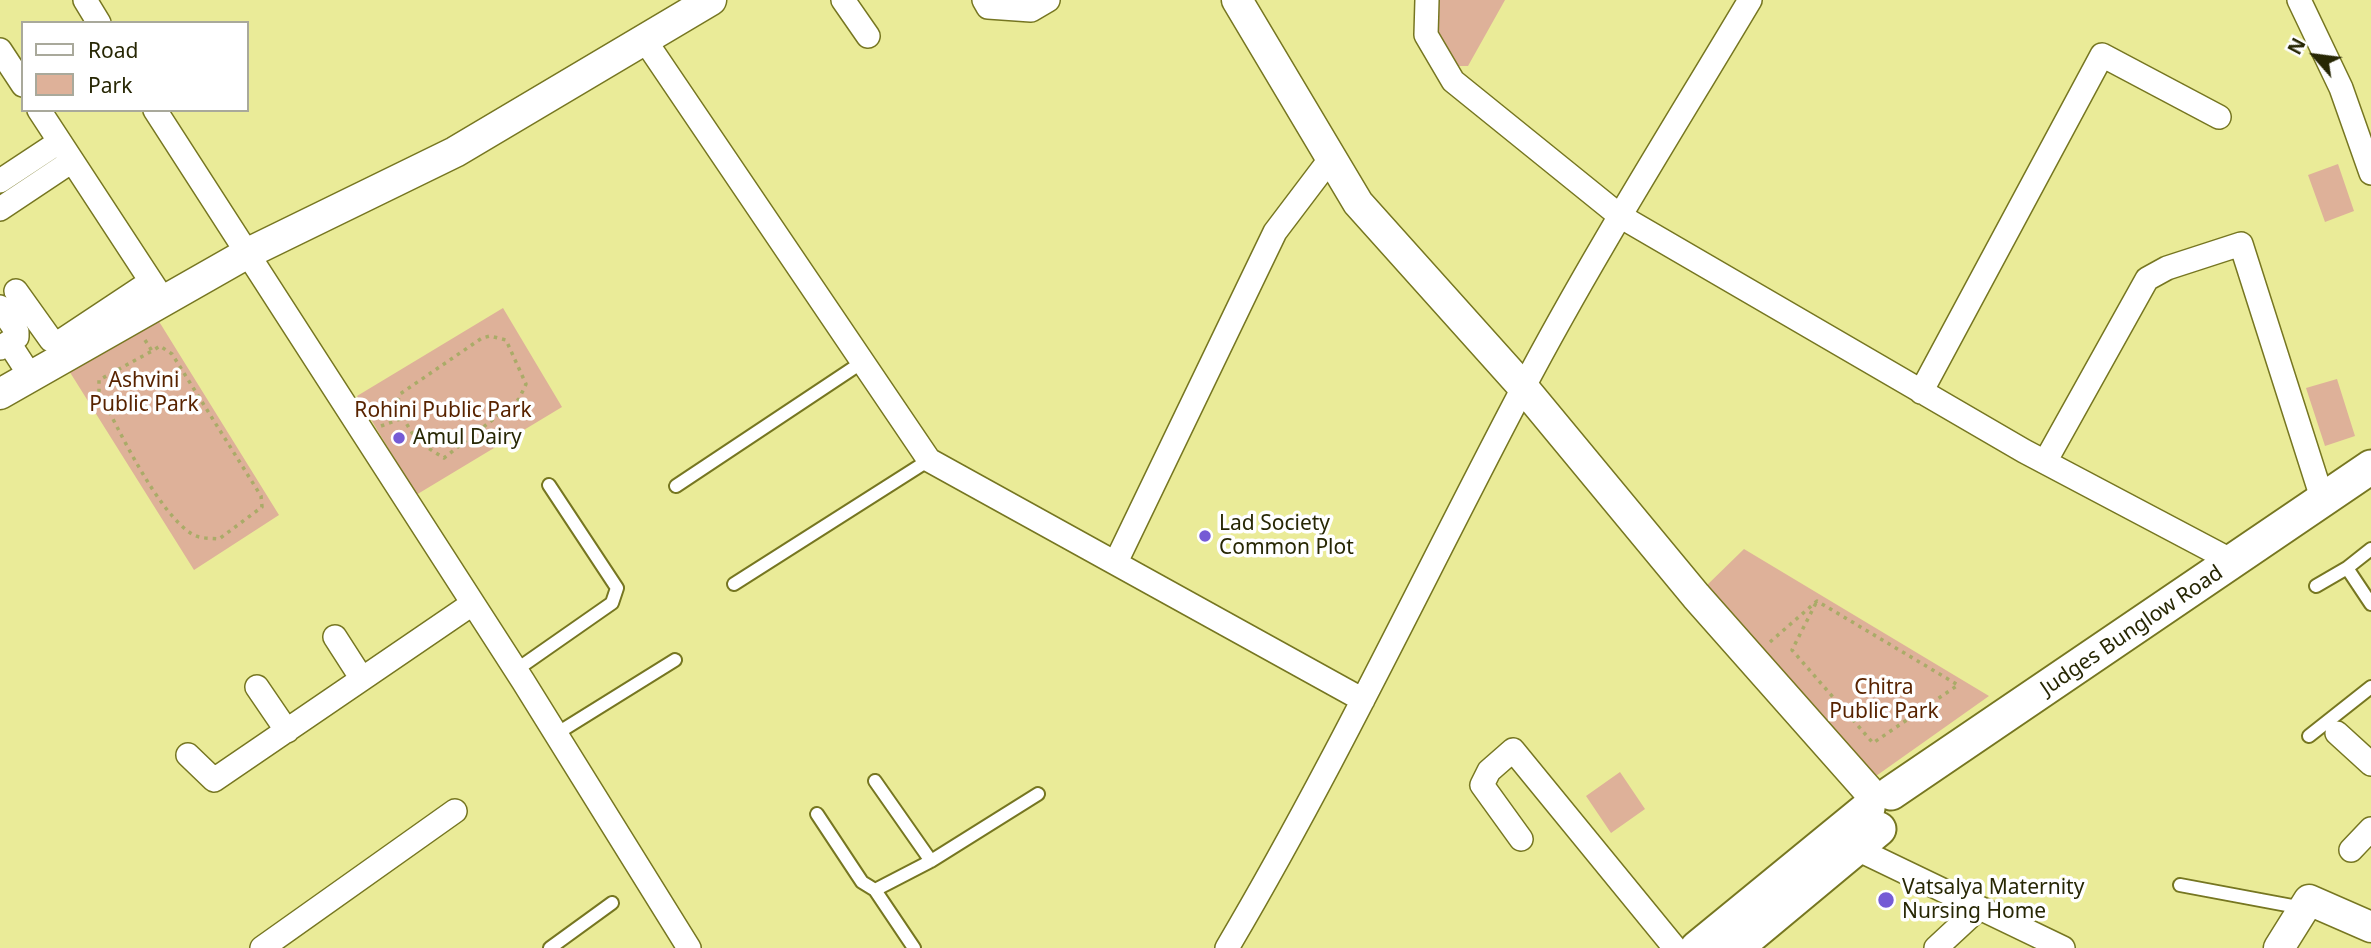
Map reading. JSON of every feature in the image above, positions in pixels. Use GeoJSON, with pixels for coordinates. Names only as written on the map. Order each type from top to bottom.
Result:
{"type":"FeatureCollection","features":[{"type":"Feature","properties":{"kind":"main road","name":"Judges Bunglow Road"},"geometry":{"type":"LineString","coordinates":[[1697,948],[1879,815],[2371,467]]}},
{"type":"Feature","properties":{"kind":"main road","name":"Judges Bunglow Road"},"geometry":{"type":"LineString","coordinates":[[1736,948],[1879,815],[2371,495]]}},
{"type":"Feature","properties":{"kind":"street"},"geometry":{"type":"LineString","coordinates":[[85,0],[98,21]]}},
{"type":"Feature","properties":{"kind":"street"},"geometry":{"type":"LineString","coordinates":[[0,394],[31,377],[86,335],[157,292],[247,254],[455,152],[711,0]]}},
{"type":"Feature","properties":{"kind":"street"},"geometry":{"type":"LineString","coordinates":[[844,0],[868,36]]}},
{"type":"Feature","properties":{"kind":"street"},"geometry":{"type":"LineString","coordinates":[[984,0],[988,7],[1031,10],[1048,0]]}},
{"type":"Feature","properties":{"kind":"street"},"geometry":{"type":"LineString","coordinates":[[1237,0],[1358,203],[1523,387],[1879,815],[1978,909],[2063,948]]}},
{"type":"Feature","properties":{"kind":"street"},"geometry":{"type":"LineString","coordinates":[[1427,0],[1426,35],[1453,81],[1620,216],[2045,462],[2234,562]]}},
{"type":"Feature","properties":{"kind":"street"},"geometry":{"type":"LineString","coordinates":[[1227,948],[1268,878],[1363,700],[1523,387],[1620,216],[1750,0]]}},
{"type":"Feature","properties":{"kind":"street"},"geometry":{"type":"LineString","coordinates":[[2299,0],[2341,88],[2371,173]]}},
{"type":"Feature","properties":{"kind":"street"},"geometry":{"type":"LineString","coordinates":[[643,39],[929,460],[1363,700]]}},
{"type":"Feature","properties":{"kind":"street"},"geometry":{"type":"LineString","coordinates":[[0,50],[21,82]]}},
{"type":"Feature","properties":{"kind":"street"},"geometry":{"type":"LineString","coordinates":[[1921,392],[2102,55],[2219,117]]}},
{"type":"Feature","properties":{"kind":"street"},"geometry":{"type":"LineString","coordinates":[[40,112],[157,292]]}},
{"type":"Feature","properties":{"kind":"street"},"geometry":{"type":"LineString","coordinates":[[156,112],[516,670],[689,948]]}},
{"type":"Feature","properties":{"kind":"street"},"geometry":{"type":"LineString","coordinates":[[0,181],[59,142]]}},
{"type":"Feature","properties":{"kind":"street"},"geometry":{"type":"LineString","coordinates":[[1116,562],[1275,232],[1331,158]]}},
{"type":"Feature","properties":{"kind":"street"},"geometry":{"type":"LineString","coordinates":[[0,209],[72,161]]}},
{"type":"Feature","properties":{"kind":"street"},"geometry":{"type":"LineString","coordinates":[[2045,462],[2147,279],[2167,268],[2241,244],[2323,501]]}},
{"type":"Feature","properties":{"kind":"street"},"geometry":{"type":"LineString","coordinates":[[8,299],[51,340],[58,343],[86,335]]}},
{"type":"Feature","properties":{"kind":"street"},"geometry":{"type":"LineString","coordinates":[[8,299],[17,337],[4,345],[31,377]]}},
{"type":"Feature","properties":{"kind":"street"},"geometry":{"type":"LineString","coordinates":[[188,755],[214,780],[472,604]]}},
{"type":"Feature","properties":{"kind":"street"},"geometry":{"type":"LineString","coordinates":[[335,636],[362,679]]}},
{"type":"Feature","properties":{"kind":"street"},"geometry":{"type":"LineString","coordinates":[[257,687],[286,731]]}},
{"type":"Feature","properties":{"kind":"street"},"geometry":{"type":"LineString","coordinates":[[2337,733],[2371,764]]}},
{"type":"Feature","properties":{"kind":"street"},"geometry":{"type":"LineString","coordinates":[[1521,839],[1482,785],[1489,771],[1513,750],[1675,948]]}},
{"type":"Feature","properties":{"kind":"street"},"geometry":{"type":"LineString","coordinates":[[262,948],[455,810]]}},
{"type":"Feature","properties":{"kind":"street"},"geometry":{"type":"LineString","coordinates":[[2351,850],[2371,829]]}},
{"type":"Feature","properties":{"kind":"street"},"geometry":{"type":"LineString","coordinates":[[2279,948],[2309,900],[2371,927]]}},
{"type":"Feature","properties":{"kind":"street"},"geometry":{"type":"LineString","coordinates":[[1936,948],[1978,909]]}},
{"type":"Feature","properties":{"kind":"street"},"geometry":{"type":"LineString","coordinates":[[2297,948],[2318,921],[2371,942]]}},
{"type":"Feature","properties":{"kind":"lane"},"geometry":{"type":"LineString","coordinates":[[676,486],[864,361]]}},
{"type":"Feature","properties":{"kind":"lane"},"geometry":{"type":"LineString","coordinates":[[734,584],[929,460]]}},
{"type":"Feature","properties":{"kind":"lane"},"geometry":{"type":"LineString","coordinates":[[516,670],[612,603],[617,588],[549,485]]}},
{"type":"Feature","properties":{"kind":"lane"},"geometry":{"type":"LineString","coordinates":[[2316,586],[2347,568],[2371,549]]}},
{"type":"Feature","properties":{"kind":"lane"},"geometry":{"type":"LineString","coordinates":[[2347,568],[2371,604]]}},
{"type":"Feature","properties":{"kind":"lane"},"geometry":{"type":"LineString","coordinates":[[556,734],[675,660]]}},
{"type":"Feature","properties":{"kind":"lane"},"geometry":{"type":"LineString","coordinates":[[2309,736],[2371,687]]}},
{"type":"Feature","properties":{"kind":"lane"},"geometry":{"type":"LineString","coordinates":[[875,782],[932,861]]}},
{"type":"Feature","properties":{"kind":"lane"},"geometry":{"type":"LineString","coordinates":[[875,890],[932,861],[1038,794]]}},
{"type":"Feature","properties":{"kind":"lane"},"geometry":{"type":"LineString","coordinates":[[817,814],[862,882],[875,890],[914,948]]}},
{"type":"Feature","properties":{"kind":"lane"},"geometry":{"type":"LineString","coordinates":[[2180,885],[2303,908]]}},
{"type":"Feature","properties":{"kind":"lane"},"geometry":{"type":"LineString","coordinates":[[550,948],[611,903]]}},
{"type":"Feature","properties":{"kind":"path"},"geometry":{"type":"LineString","coordinates":[[141,335],[152,351]]}},
{"type":"Feature","properties":{"kind":"path"},"geometry":{"type":"LineString","coordinates":[[490,336],[506,341],[526,384],[519,399],[444,458],[417,441],[403,418],[396,407],[400,394],[482,338],[490,336]]}},
{"type":"Feature","properties":{"kind":"path"},"geometry":{"type":"LineString","coordinates":[[160,346],[172,354],[261,496],[262,507],[219,539],[192,534],[174,515],[136,463],[99,391],[99,380],[152,351],[160,346]]}},
{"type":"Feature","properties":{"kind":"path"},"geometry":{"type":"LineString","coordinates":[[365,436],[403,418]]}},
{"type":"Feature","properties":{"kind":"path"},"geometry":{"type":"LineString","coordinates":[[1817,601],[1899,650],[1958,685],[1874,743],[1792,650],[1817,601]]}},
{"type":"Feature","properties":{"kind":"path"},"geometry":{"type":"LineString","coordinates":[[1760,650],[1817,601]]}},
{"type":"Feature","properties":{"kind":"green space"},"geometry":{"type":"Polygon","coordinates":[[[1434,0],[1505,0],[1468,66],[1453,66],[1433,33],[1434,0]]]}},
{"type":"Feature","properties":{"kind":"green space"},"geometry":{"type":"Polygon","coordinates":[[[2338,164],[2354,211],[2325,222],[2308,175],[2338,164]]]}},
{"type":"Feature","properties":{"kind":"green space","name":"Rohini Public Park"},"geometry":{"type":"Polygon","coordinates":[[[503,308],[562,407],[416,495],[357,396],[503,308]]]}},
{"type":"Feature","properties":{"kind":"green space","name":"Ashvini Public Park"},"geometry":{"type":"Polygon","coordinates":[[[155,315],[279,515],[194,570],[66,366],[155,315]]]}},
{"type":"Feature","properties":{"kind":"green space"},"geometry":{"type":"Polygon","coordinates":[[[2337,379],[2355,436],[2325,446],[2306,388],[2337,379]]]}},
{"type":"Feature","properties":{"kind":"green space","name":"Chitra Public Park"},"geometry":{"type":"Polygon","coordinates":[[[1744,549],[1989,696],[1876,776],[1703,589],[1744,549]]]}},
{"type":"Feature","properties":{"kind":"green space"},"geometry":{"type":"Polygon","coordinates":[[[1620,772],[1645,809],[1611,833],[1586,796],[1620,772]]]}},
{"type":"Feature","properties":{"kind":"place","name":"Amul Dairy"},"geometry":{"type":"Point","coordinates":[399,438]}},
{"type":"Feature","properties":{"kind":"place","name":"Lad Society Common Plot"},"geometry":{"type":"Point","coordinates":[1205,536]}},
{"type":"Feature","properties":{"kind":"place","name":"Vatsalya Maternity Nursing Home"},"geometry":{"type":"Point","coordinates":[1886,900]}}]}
